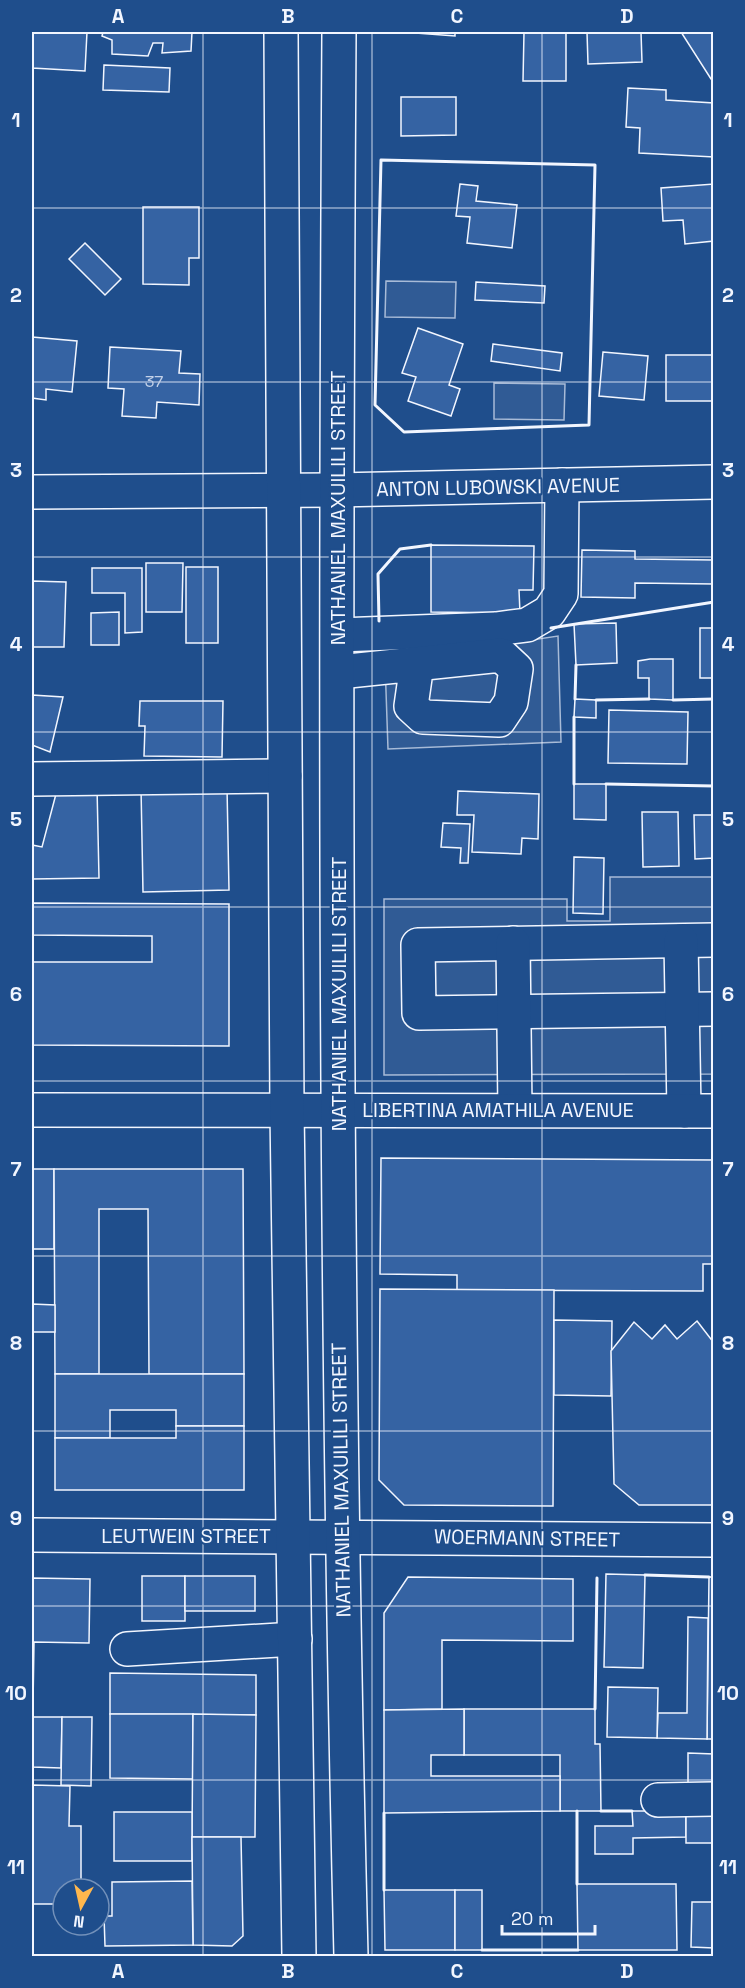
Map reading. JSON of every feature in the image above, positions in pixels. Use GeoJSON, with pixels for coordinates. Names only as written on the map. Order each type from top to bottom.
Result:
{"type":"FeatureCollection","features":[{"type":"Feature","properties":{"kind":"main road"},"geometry":{"type":"LineString","coordinates":[[281,32],[287,1110],[299,1956]]}},
{"type":"Feature","properties":{"kind":"main road","name":"NATHANIEL MAXUILILI STREET"},"geometry":{"type":"LineString","coordinates":[[339,32],[336,490],[339,634],[338,1110],[341,1537],[351,1956]]}},
{"type":"Feature","properties":{"kind":"main road","name":"ANTON LUBOWSKI AVENUE"},"geometry":{"type":"LineString","coordinates":[[32,492],[336,490],[714,482]]}},
{"type":"Feature","properties":{"kind":"main road"},"geometry":{"type":"LineString","coordinates":[[339,634],[496,629],[527,625],[549,612],[561,594],[562,485]]}},
{"type":"Feature","properties":{"kind":"main road"},"geometry":{"type":"LineString","coordinates":[[339,672],[417,664]]}},
{"type":"Feature","properties":{"kind":"main road"},"geometry":{"type":"LineString","coordinates":[[32,779],[285,776]]}},
{"type":"Feature","properties":{"kind":"main road"},"geometry":{"type":"LineString","coordinates":[[681,940],[698,1009],[699,1111]]}},
{"type":"Feature","properties":{"kind":"main road"},"geometry":{"type":"LineString","coordinates":[[698,1009],[419,1013],[418,945],[714,940]]}},
{"type":"Feature","properties":{"kind":"main road"},"geometry":{"type":"LineString","coordinates":[[513,943],[516,1110]]}},
{"type":"Feature","properties":{"kind":"main road","name":"LIBERTINA AMATHILA AVENUE"},"geometry":{"type":"LineString","coordinates":[[32,1110],[699,1111]]}},
{"type":"Feature","properties":{"kind":"main road","name":"LEUTWEIN STREET"},"geometry":{"type":"LineString","coordinates":[[32,1535],[341,1537]]}},
{"type":"Feature","properties":{"kind":"main road","name":"WOERMANN STREET"},"geometry":{"type":"LineString","coordinates":[[341,1537],[714,1540]]}},
{"type":"Feature","properties":{"kind":"main road"},"geometry":{"type":"LineString","coordinates":[[128,1649],[295,1639]]}},
{"type":"Feature","properties":{"kind":"main road"},"geometry":{"type":"LineString","coordinates":[[658,1800],[714,1799]]}},
{"type":"Feature","properties":{"kind":"shaded area"},"geometry":{"type":"Polygon","coordinates":[[[386,281],[456,282],[455,318],[385,317],[386,281]]]}},
{"type":"Feature","properties":{"kind":"shaded area"},"geometry":{"type":"Polygon","coordinates":[[[494,383],[565,384],[564,420],[494,419],[494,383]]]}},
{"type":"Feature","properties":{"kind":"shaded area"},"geometry":{"type":"Polygon","coordinates":[[[558,636],[561,742],[388,749],[385,662],[558,636]]]}},
{"type":"Feature","properties":{"kind":"shaded area"},"geometry":{"type":"Polygon","coordinates":[[[610,877],[713,877],[713,1074],[384,1075],[384,899],[567,899],[567,921],[610,921],[610,877]]]}},
{"type":"Feature","properties":{"kind":"building"},"geometry":{"type":"Polygon","coordinates":[[[32,32],[87,32],[85,71],[32,68],[32,32]]]}},
{"type":"Feature","properties":{"kind":"building"},"geometry":{"type":"Polygon","coordinates":[[[103,32],[192,32],[191,51],[162,53],[163,43],[153,43],[148,56],[112,54],[112,40],[102,36],[103,32]]]}},
{"type":"Feature","properties":{"kind":"building"},"geometry":{"type":"Polygon","coordinates":[[[402,32],[455,32],[455,36],[402,32]]]}},
{"type":"Feature","properties":{"kind":"building"},"geometry":{"type":"Polygon","coordinates":[[[524,32],[566,32],[566,81],[523,81],[524,32]]]}},
{"type":"Feature","properties":{"kind":"building"},"geometry":{"type":"Polygon","coordinates":[[[587,32],[641,32],[642,62],[588,64],[587,32]]]}},
{"type":"Feature","properties":{"kind":"building"},"geometry":{"type":"Polygon","coordinates":[[[681,32],[714,32],[714,79],[711,79],[681,32]]]}},
{"type":"Feature","properties":{"kind":"building"},"geometry":{"type":"Polygon","coordinates":[[[104,65],[170,68],[169,92],[103,90],[104,65]]]}},
{"type":"Feature","properties":{"kind":"building"},"geometry":{"type":"Polygon","coordinates":[[[628,88],[666,90],[666,100],[714,103],[714,157],[639,153],[640,128],[626,127],[628,88]]]}},
{"type":"Feature","properties":{"kind":"building"},"geometry":{"type":"Polygon","coordinates":[[[401,97],[456,97],[456,135],[401,136],[401,97]]]}},
{"type":"Feature","properties":{"kind":"building"},"geometry":{"type":"Polygon","coordinates":[[[460,184],[478,186],[476,201],[517,205],[512,248],[467,243],[470,217],[456,216],[460,184]]]}},
{"type":"Feature","properties":{"kind":"building"},"geometry":{"type":"Polygon","coordinates":[[[714,184],[714,241],[685,244],[683,220],[663,221],[661,188],[714,184]]]}},
{"type":"Feature","properties":{"kind":"building"},"geometry":{"type":"Polygon","coordinates":[[[143,207],[199,207],[199,258],[189,258],[189,285],[143,284],[143,207]]]}},
{"type":"Feature","properties":{"kind":"building"},"geometry":{"type":"Polygon","coordinates":[[[85,243],[121,279],[105,295],[69,259],[85,243]]]}},
{"type":"Feature","properties":{"kind":"building"},"geometry":{"type":"Polygon","coordinates":[[[476,282],[545,286],[544,303],[475,300],[476,282]]]}},
{"type":"Feature","properties":{"kind":"building"},"geometry":{"type":"Polygon","coordinates":[[[418,328],[463,344],[449,385],[460,389],[451,416],[408,401],[416,377],[402,373],[418,328]]]}},
{"type":"Feature","properties":{"kind":"building"},"geometry":{"type":"Polygon","coordinates":[[[32,337],[77,341],[72,392],[46,389],[46,400],[32,398],[32,337]]]}},
{"type":"Feature","properties":{"kind":"building"},"geometry":{"type":"Polygon","coordinates":[[[493,344],[562,353],[560,371],[491,361],[493,344]]]}},
{"type":"Feature","properties":{"kind":"building"},"geometry":{"type":"Polygon","coordinates":[[[110,347],[181,351],[179,373],[200,374],[199,405],[157,402],[156,418],[122,416],[124,389],[108,388],[110,347]]]}},
{"type":"Feature","properties":{"kind":"building"},"geometry":{"type":"Polygon","coordinates":[[[603,352],[648,356],[644,400],[599,396],[603,352]]]}},
{"type":"Feature","properties":{"kind":"building"},"geometry":{"type":"Polygon","coordinates":[[[666,355],[714,355],[714,401],[666,401],[666,355]]]}},
{"type":"Feature","properties":{"kind":"building"},"geometry":{"type":"Polygon","coordinates":[[[431,545],[534,546],[533,590],[519,590],[520,613],[431,612],[431,545]]]}},
{"type":"Feature","properties":{"kind":"building"},"geometry":{"type":"Polygon","coordinates":[[[582,550],[635,551],[635,559],[714,560],[714,584],[635,583],[635,598],[581,597],[582,550]]]}},
{"type":"Feature","properties":{"kind":"building"},"geometry":{"type":"Polygon","coordinates":[[[146,563],[183,563],[182,612],[146,612],[146,563]]]}},
{"type":"Feature","properties":{"kind":"building"},"geometry":{"type":"Polygon","coordinates":[[[186,567],[218,567],[218,643],[186,643],[186,567]]]}},
{"type":"Feature","properties":{"kind":"building"},"geometry":{"type":"Polygon","coordinates":[[[92,568],[142,568],[142,632],[125,633],[125,593],[92,593],[92,568]]]}},
{"type":"Feature","properties":{"kind":"building"},"geometry":{"type":"Polygon","coordinates":[[[32,581],[66,582],[64,647],[33,647],[32,581]]]}},
{"type":"Feature","properties":{"kind":"building"},"geometry":{"type":"Polygon","coordinates":[[[119,612],[119,645],[91,645],[91,613],[119,612]]]}},
{"type":"Feature","properties":{"kind":"building"},"geometry":{"type":"Polygon","coordinates":[[[616,623],[617,663],[576,665],[574,624],[616,623]]]}},
{"type":"Feature","properties":{"kind":"building"},"geometry":{"type":"Polygon","coordinates":[[[700,628],[714,628],[714,678],[700,678],[700,628]]]}},
{"type":"Feature","properties":{"kind":"building"},"geometry":{"type":"Polygon","coordinates":[[[673,659],[673,700],[649,699],[649,678],[638,678],[638,661],[673,659]]]}},
{"type":"Feature","properties":{"kind":"building"},"geometry":{"type":"Polygon","coordinates":[[[32,695],[63,697],[50,752],[32,745],[32,695]]]}},
{"type":"Feature","properties":{"kind":"building"},"geometry":{"type":"Polygon","coordinates":[[[575,699],[596,700],[596,718],[574,717],[575,699]]]}},
{"type":"Feature","properties":{"kind":"building"},"geometry":{"type":"Polygon","coordinates":[[[140,701],[223,701],[222,757],[144,756],[145,726],[139,726],[140,701]]]}},
{"type":"Feature","properties":{"kind":"building"},"geometry":{"type":"Polygon","coordinates":[[[609,710],[688,712],[687,764],[608,763],[609,710]]]}},
{"type":"Feature","properties":{"kind":"building"},"geometry":{"type":"Polygon","coordinates":[[[574,784],[606,784],[606,820],[574,819],[574,784]]]}},
{"type":"Feature","properties":{"kind":"building"},"geometry":{"type":"Polygon","coordinates":[[[97,787],[99,878],[32,879],[32,845],[42,847],[56,794],[97,787]]]}},
{"type":"Feature","properties":{"kind":"building"},"geometry":{"type":"Polygon","coordinates":[[[227,787],[229,890],[143,892],[141,788],[227,787]]]}},
{"type":"Feature","properties":{"kind":"building"},"geometry":{"type":"Polygon","coordinates":[[[458,791],[539,794],[538,839],[522,838],[521,854],[472,852],[474,815],[457,815],[458,791]]]}},
{"type":"Feature","properties":{"kind":"building"},"geometry":{"type":"Polygon","coordinates":[[[642,812],[678,812],[679,866],[643,867],[642,812]]]}},
{"type":"Feature","properties":{"kind":"building"},"geometry":{"type":"Polygon","coordinates":[[[694,815],[714,815],[714,858],[695,859],[694,815]]]}},
{"type":"Feature","properties":{"kind":"building"},"geometry":{"type":"Polygon","coordinates":[[[443,823],[470,824],[468,863],[460,863],[461,848],[441,847],[443,823]]]}},
{"type":"Feature","properties":{"kind":"building"},"geometry":{"type":"Polygon","coordinates":[[[574,857],[604,858],[603,914],[573,913],[574,857]]]}},
{"type":"Feature","properties":{"kind":"building"},"geometry":{"type":"Polygon","coordinates":[[[32,903],[229,904],[229,1046],[32,1045],[32,962],[152,962],[152,936],[32,935],[32,903]]]}},
{"type":"Feature","properties":{"kind":"building"},"geometry":{"type":"Polygon","coordinates":[[[381,1158],[714,1160],[714,1264],[703,1264],[703,1291],[457,1290],[457,1275],[380,1274],[381,1158]]]}},
{"type":"Feature","properties":{"kind":"building"},"geometry":{"type":"Polygon","coordinates":[[[32,1169],[54,1169],[54,1249],[32,1249],[32,1169]]]}},
{"type":"Feature","properties":{"kind":"building"},"geometry":{"type":"Polygon","coordinates":[[[54,1169],[243,1169],[244,1374],[149,1374],[148,1209],[99,1209],[99,1374],[55,1374],[54,1169]]]}},
{"type":"Feature","properties":{"kind":"building"},"geometry":{"type":"Polygon","coordinates":[[[380,1289],[554,1290],[553,1506],[404,1505],[379,1480],[380,1289]]]}},
{"type":"Feature","properties":{"kind":"building"},"geometry":{"type":"Polygon","coordinates":[[[32,1304],[55,1305],[55,1332],[32,1332],[32,1304]]]}},
{"type":"Feature","properties":{"kind":"building"},"geometry":{"type":"Polygon","coordinates":[[[554,1320],[612,1321],[611,1396],[554,1395],[554,1320]]]}},
{"type":"Feature","properties":{"kind":"building"},"geometry":{"type":"Polygon","coordinates":[[[697,1321],[714,1343],[714,1505],[639,1505],[614,1484],[611,1351],[634,1322],[652,1339],[665,1325],[677,1339],[697,1321]]]}},
{"type":"Feature","properties":{"kind":"building"},"geometry":{"type":"Polygon","coordinates":[[[55,1374],[244,1374],[244,1426],[176,1426],[176,1410],[110,1410],[110,1438],[55,1438],[55,1374]]]}},
{"type":"Feature","properties":{"kind":"building"},"geometry":{"type":"Polygon","coordinates":[[[176,1426],[244,1426],[244,1490],[55,1490],[55,1438],[176,1438],[176,1426]]]}},
{"type":"Feature","properties":{"kind":"building"},"geometry":{"type":"Polygon","coordinates":[[[606,1574],[645,1575],[643,1668],[604,1667],[606,1574]]]}},
{"type":"Feature","properties":{"kind":"building"},"geometry":{"type":"Polygon","coordinates":[[[142,1576],[185,1576],[185,1621],[142,1621],[142,1576]]]}},
{"type":"Feature","properties":{"kind":"building"},"geometry":{"type":"Polygon","coordinates":[[[185,1576],[255,1576],[255,1611],[185,1611],[185,1576]]]}},
{"type":"Feature","properties":{"kind":"building"},"geometry":{"type":"Polygon","coordinates":[[[408,1577],[573,1579],[573,1641],[442,1640],[442,1709],[384,1710],[384,1613],[408,1577]]]}},
{"type":"Feature","properties":{"kind":"building"},"geometry":{"type":"Polygon","coordinates":[[[709,1577],[714,1577],[714,1739],[707,1739],[709,1577]]]}},
{"type":"Feature","properties":{"kind":"building"},"geometry":{"type":"Polygon","coordinates":[[[32,1578],[90,1579],[89,1643],[34,1642],[32,1767],[32,1578]]]}},
{"type":"Feature","properties":{"kind":"building"},"geometry":{"type":"Polygon","coordinates":[[[688,1617],[708,1618],[707,1739],[657,1738],[658,1713],[687,1713],[688,1617]]]}},
{"type":"Feature","properties":{"kind":"building"},"geometry":{"type":"Polygon","coordinates":[[[110,1673],[256,1675],[256,1715],[110,1714],[110,1673]]]}},
{"type":"Feature","properties":{"kind":"building"},"geometry":{"type":"Polygon","coordinates":[[[608,1687],[658,1688],[657,1738],[607,1737],[608,1687]]]}},
{"type":"Feature","properties":{"kind":"building"},"geometry":{"type":"Polygon","coordinates":[[[464,1709],[595,1709],[595,1744],[600,1744],[601,1811],[560,1811],[560,1755],[464,1755],[464,1709]]]}},
{"type":"Feature","properties":{"kind":"building"},"geometry":{"type":"Polygon","coordinates":[[[464,1709],[464,1755],[431,1755],[431,1776],[560,1776],[560,1811],[384,1813],[384,1710],[464,1709]]]}},
{"type":"Feature","properties":{"kind":"building"},"geometry":{"type":"Polygon","coordinates":[[[110,1714],[193,1714],[193,1779],[110,1778],[110,1714]]]}},
{"type":"Feature","properties":{"kind":"building"},"geometry":{"type":"Polygon","coordinates":[[[193,1714],[256,1715],[255,1837],[192,1837],[193,1714]]]}},
{"type":"Feature","properties":{"kind":"building"},"geometry":{"type":"Polygon","coordinates":[[[32,1717],[62,1717],[61,1768],[32,1767],[32,1717]]]}},
{"type":"Feature","properties":{"kind":"building"},"geometry":{"type":"Polygon","coordinates":[[[62,1717],[92,1717],[91,1786],[61,1785],[62,1717]]]}},
{"type":"Feature","properties":{"kind":"building"},"geometry":{"type":"Polygon","coordinates":[[[688,1753],[714,1754],[714,1787],[688,1787],[688,1753]]]}},
{"type":"Feature","properties":{"kind":"building"},"geometry":{"type":"Polygon","coordinates":[[[32,1785],[70,1786],[69,1826],[81,1826],[81,1877],[51,1877],[51,1904],[32,1904],[32,1785]]]}},
{"type":"Feature","properties":{"kind":"building"},"geometry":{"type":"Polygon","coordinates":[[[632,1811],[686,1811],[686,1837],[633,1838],[633,1854],[595,1854],[595,1826],[633,1826],[632,1811]]]}},
{"type":"Feature","properties":{"kind":"building"},"geometry":{"type":"Polygon","coordinates":[[[686,1811],[714,1811],[714,1843],[686,1843],[686,1811]]]}},
{"type":"Feature","properties":{"kind":"building"},"geometry":{"type":"Polygon","coordinates":[[[114,1812],[192,1812],[192,1861],[114,1861],[114,1812]]]}},
{"type":"Feature","properties":{"kind":"building"},"geometry":{"type":"Polygon","coordinates":[[[192,1837],[241,1837],[243,1936],[232,1946],[193,1945],[192,1837]]]}},
{"type":"Feature","properties":{"kind":"building"},"geometry":{"type":"Polygon","coordinates":[[[192,1881],[193,1945],[105,1946],[105,1937],[111,1937],[112,1882],[192,1881]]]}},
{"type":"Feature","properties":{"kind":"building"},"geometry":{"type":"Polygon","coordinates":[[[577,1884],[676,1884],[677,1950],[578,1950],[577,1884]]]}},
{"type":"Feature","properties":{"kind":"building"},"geometry":{"type":"Polygon","coordinates":[[[384,1890],[455,1890],[455,1950],[385,1950],[384,1890]]]}},
{"type":"Feature","properties":{"kind":"building"},"geometry":{"type":"Polygon","coordinates":[[[455,1890],[482,1890],[482,1950],[455,1950],[455,1890]]]}},
{"type":"Feature","properties":{"kind":"building"},"geometry":{"type":"Polygon","coordinates":[[[692,1902],[714,1902],[714,1948],[691,1947],[692,1902]]]}},
{"type":"Feature","properties":{"kind":"wall"},"geometry":{"type":"LineString","coordinates":[[381,160],[595,165],[589,425],[404,432],[375,405],[381,160]]}},
{"type":"Feature","properties":{"kind":"wall"},"geometry":{"type":"LineString","coordinates":[[379,621],[378,574],[400,549],[431,545]]}},
{"type":"Feature","properties":{"kind":"wall"},"geometry":{"type":"LineString","coordinates":[[551,628],[714,602]]}},
{"type":"Feature","properties":{"kind":"wall"},"geometry":{"type":"LineString","coordinates":[[575,699],[576,665]]}},
{"type":"Feature","properties":{"kind":"wall"},"geometry":{"type":"LineString","coordinates":[[596,700],[649,699]]}},
{"type":"Feature","properties":{"kind":"wall"},"geometry":{"type":"LineString","coordinates":[[673,700],[714,699]]}},
{"type":"Feature","properties":{"kind":"wall"},"geometry":{"type":"LineString","coordinates":[[574,717],[574,784]]}},
{"type":"Feature","properties":{"kind":"wall"},"geometry":{"type":"LineString","coordinates":[[606,784],[714,786]]}},
{"type":"Feature","properties":{"kind":"wall"},"geometry":{"type":"LineString","coordinates":[[645,1575],[709,1577]]}},
{"type":"Feature","properties":{"kind":"wall"},"geometry":{"type":"LineString","coordinates":[[595,1709],[597,1578]]}},
{"type":"Feature","properties":{"kind":"wall"},"geometry":{"type":"LineString","coordinates":[[577,1811],[577,1884]]}},
{"type":"Feature","properties":{"kind":"wall"},"geometry":{"type":"LineString","coordinates":[[601,1811],[632,1811]]}},
{"type":"Feature","properties":{"kind":"wall"},"geometry":{"type":"LineString","coordinates":[[384,1813],[384,1890]]}},
{"type":"Feature","properties":{"kind":"wall"},"geometry":{"type":"LineString","coordinates":[[482,1950],[578,1950]]}}]}
